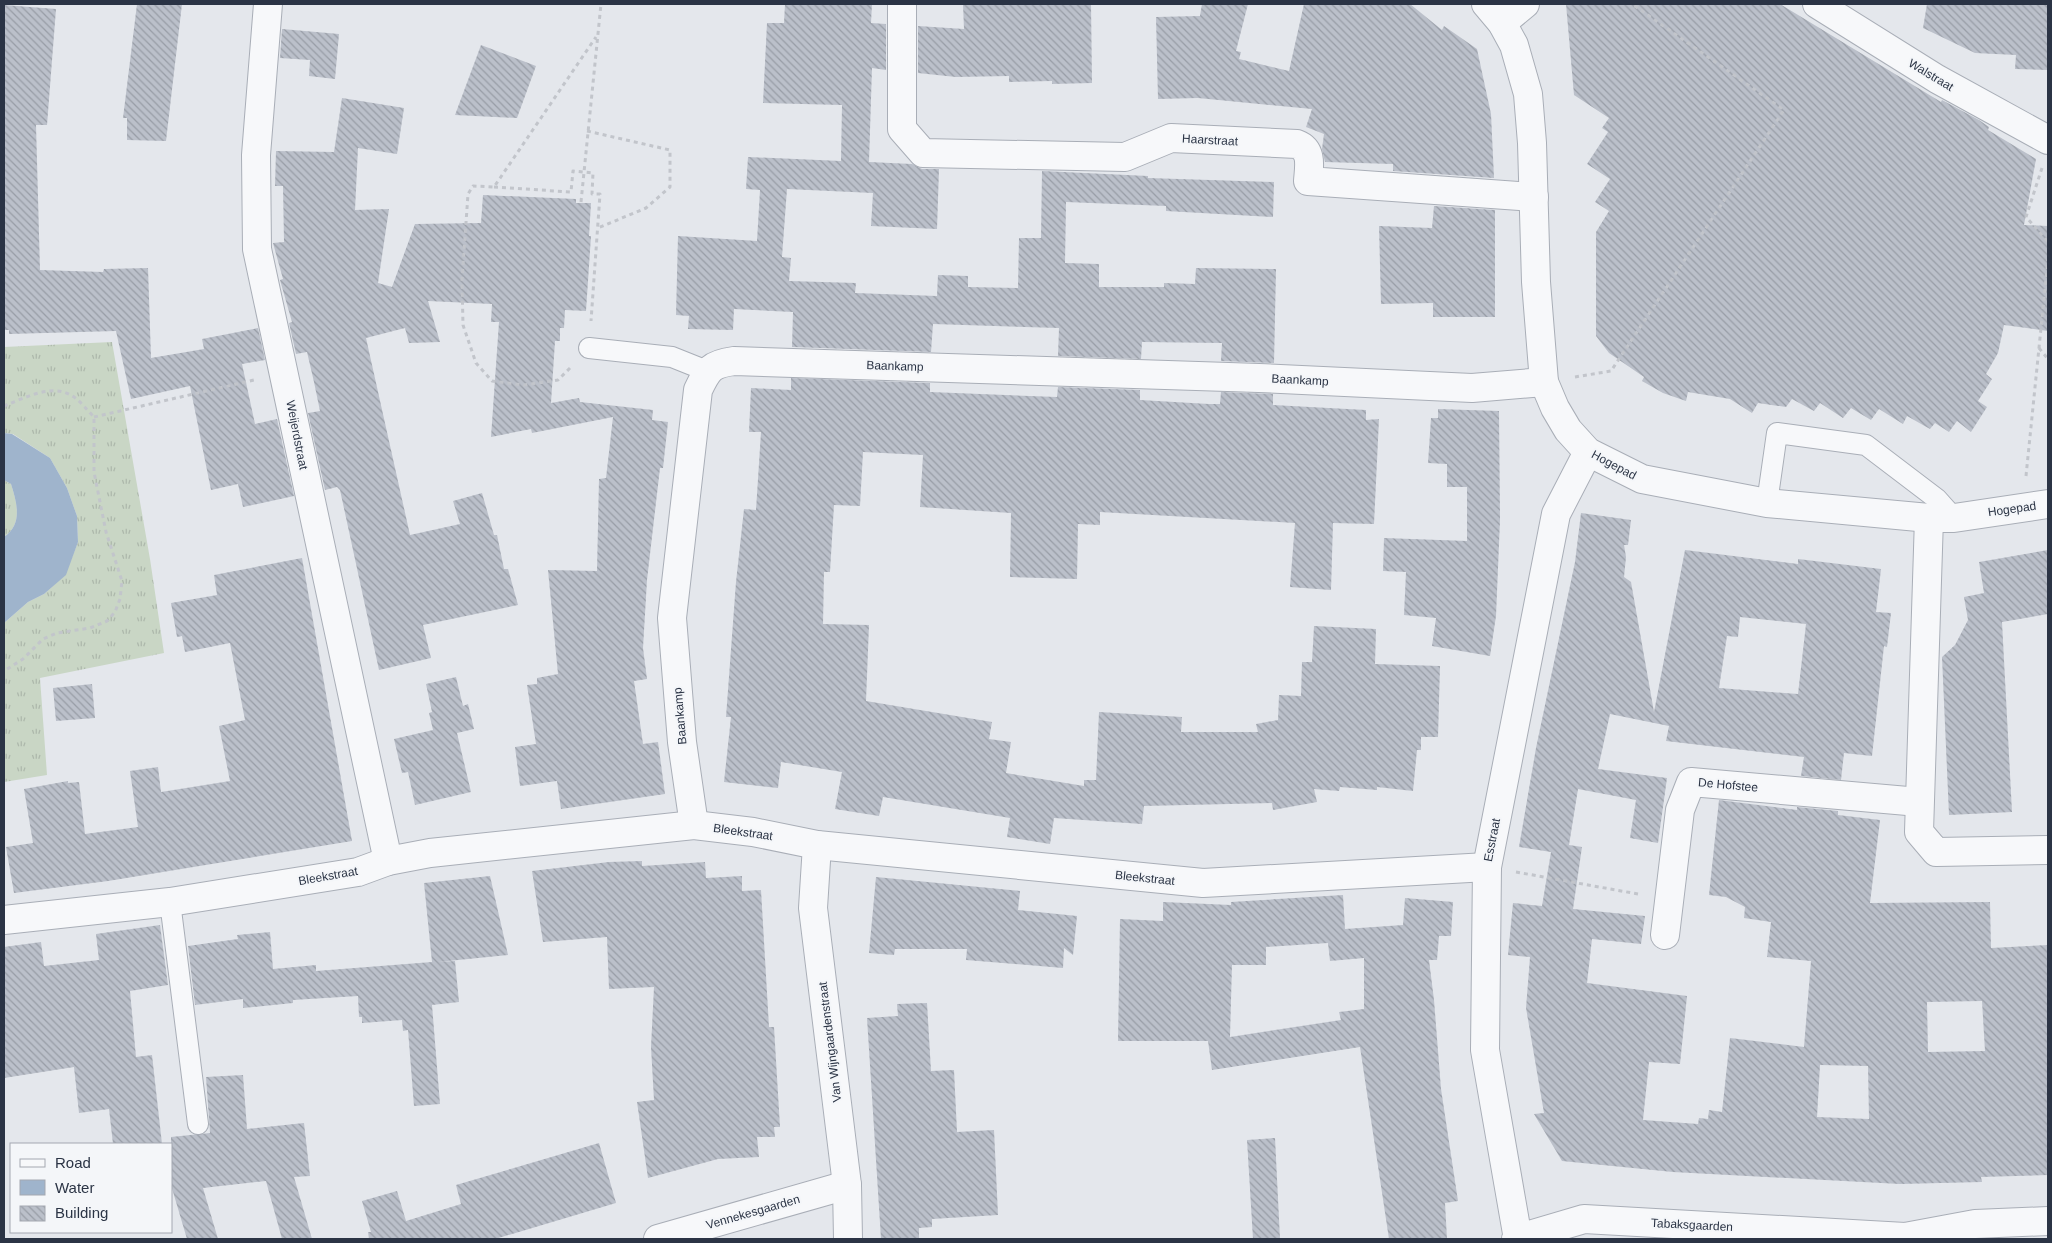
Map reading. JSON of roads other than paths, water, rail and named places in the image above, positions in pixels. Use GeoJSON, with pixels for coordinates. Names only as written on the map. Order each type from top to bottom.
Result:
{"type":"FeatureCollection","features":[{"type":"Feature","properties":{"kind":"street","name":"Weijerdstraat"},"geometry":{"type":"LineString","coordinates":[[268,4],[256,155],[257,249],[388,861]]}},
{"type":"Feature","properties":{"kind":"street","name":"Haarstraat"},"geometry":{"type":"LineString","coordinates":[[902,4],[902,129],[923,153],[1125,157],[1171,138],[1298,144],[1304,147],[1309,155],[1308,181],[1534,197]]}},
{"type":"Feature","properties":{"kind":"street"},"geometry":{"type":"LineString","coordinates":[[1494,13],[1525,4]]}},
{"type":"Feature","properties":{"kind":"street","name":"Walstraat"},"geometry":{"type":"LineString","coordinates":[[1817,4],[1936,80],[2048,140]]}},
{"type":"Feature","properties":{"kind":"street","name":"Hogepad"},"geometry":{"type":"LineString","coordinates":[[1494,13],[1514,46],[1528,94],[1534,197],[1536,282],[1544,382],[1555,408],[1568,430],[1588,452],[1642,479],[1767,504],[1942,518],[2035,506]]}},
{"type":"Feature","properties":{"kind":"street","name":"Baankamp"},"geometry":{"type":"LineString","coordinates":[[694,825],[682,742],[672,618],[698,390],[707,371],[719,363],[734,361],[1259,378],[1472,388],[1544,382]]}},
{"type":"Feature","properties":{"kind":"street","name":"Esstraat"},"geometry":{"type":"LineString","coordinates":[[1518,1239],[1485,1050],[1487,867],[1556,514],[1588,452]]}},
{"type":"Feature","properties":{"kind":"street"},"geometry":{"type":"LineString","coordinates":[[1942,518],[1919,802],[1919,832],[1936,852],[2048,850]]}},
{"type":"Feature","properties":{"kind":"street","name":"De Hofstee"},"geometry":{"type":"LineString","coordinates":[[1665,935],[1680,810],[1691,782],[1919,802]]}},
{"type":"Feature","properties":{"kind":"street","name":"Bleekstraat"},"geometry":{"type":"LineString","coordinates":[[4,920],[170,902],[358,872],[388,861],[430,853],[694,825],[753,832],[817,845],[1203,883],[1487,867]]}},
{"type":"Feature","properties":{"kind":"street","name":"Van Wijngaardenstraat"},"geometry":{"type":"LineString","coordinates":[[817,845],[814,908],[847,1185],[848,1239]]}},
{"type":"Feature","properties":{"kind":"street","name":"Vennekesgaarden"},"geometry":{"type":"LineString","coordinates":[[658,1239],[847,1185]]}},
{"type":"Feature","properties":{"kind":"street","name":"Tabaksgaarden"},"geometry":{"type":"LineString","coordinates":[[1518,1239],[1584,1219],[1905,1237],[1933,1236],[1975,1224],[2048,1221]]}},
{"type":"Feature","properties":{"kind":"lane"},"geometry":{"type":"LineString","coordinates":[[589,348],[672,357],[707,371]]}},
{"type":"Feature","properties":{"kind":"lane"},"geometry":{"type":"LineString","coordinates":[[1767,504],[1777,433],[1866,445],[1937,499],[1942,518]]}},
{"type":"Feature","properties":{"kind":"lane"},"geometry":{"type":"LineString","coordinates":[[170,902],[198,1124]]}},
{"type":"Feature","properties":{"kind":"water"},"geometry":{"type":"Polygon","coordinates":[[[4,433],[12,434],[50,458],[67,488],[77,516],[78,542],[66,575],[44,594],[28,602],[4,623],[4,537],[14,526],[17,513],[11,484],[4,480],[4,433]]]}}]}
